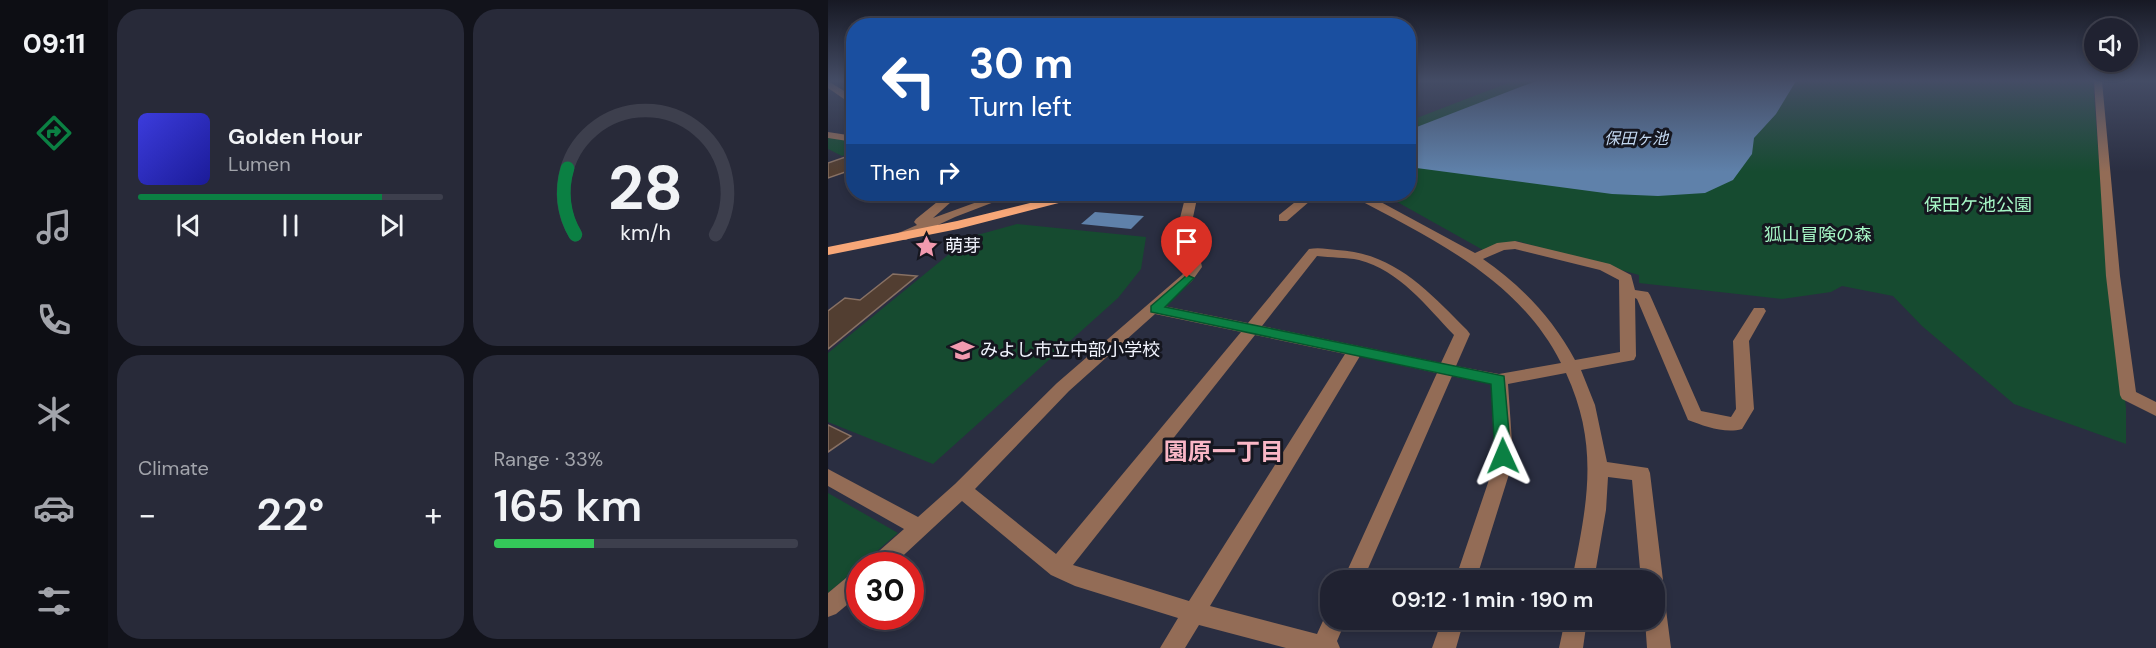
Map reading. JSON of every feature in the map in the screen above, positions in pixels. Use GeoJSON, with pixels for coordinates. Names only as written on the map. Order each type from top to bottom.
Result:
{"type":"FeatureCollection","features":[{"type":"Feature","properties":{"kind":"main road"},"geometry":{"type":"LineString","coordinates":[[828,251],[958,225],[1051,201]]}},
{"type":"Feature","properties":{"kind":"street"},"geometry":{"type":"LineString","coordinates":[[2100,111],[2113,276],[2128,395],[2156,410]]}},
{"type":"Feature","properties":{"kind":"street"},"geometry":{"type":"LineString","coordinates":[[828,135],[846,138]]}},
{"type":"Feature","properties":{"kind":"street"},"geometry":{"type":"LineString","coordinates":[[901,237],[945,201]]}},
{"type":"Feature","properties":{"kind":"street"},"geometry":{"type":"LineString","coordinates":[[901,237],[951,214],[989,201]]}},
{"type":"Feature","properties":{"kind":"street"},"geometry":{"type":"LineString","coordinates":[[893,552],[962,490],[1064,387],[1155,309],[1187,278],[1195,267],[1184,231],[1185,212],[1189,201]]}},
{"type":"Feature","properties":{"kind":"street"},"geometry":{"type":"LineString","coordinates":[[1283,218],[1303,201]]}},
{"type":"Feature","properties":{"kind":"street"},"geometry":{"type":"LineString","coordinates":[[1371,201],[1475,258],[1519,293],[1551,330],[1573,366],[1591,416],[1599,469],[1596,506],[1585,570]]}},
{"type":"Feature","properties":{"kind":"street"},"geometry":{"type":"LineString","coordinates":[[1155,309],[1499,380],[1628,356],[1626,278],[1605,267],[1515,245],[1502,246],[1475,258]]}},
{"type":"Feature","properties":{"kind":"street"},"geometry":{"type":"LineString","coordinates":[[1058,568],[1314,252],[1368,258],[1415,286],[1462,334],[1358,570]]}},
{"type":"Feature","properties":{"kind":"street"},"geometry":{"type":"LineString","coordinates":[[1628,292],[1643,295],[1694,415],[1710,421],[1736,424],[1745,409],[1741,341],[1759,311]]}},
{"type":"Feature","properties":{"kind":"street"},"geometry":{"type":"LineString","coordinates":[[1172,648],[1355,351]]}},
{"type":"Feature","properties":{"kind":"street"},"geometry":{"type":"LineString","coordinates":[[1469,570],[1501,471],[1503,442],[1499,380]]}},
{"type":"Feature","properties":{"kind":"street"},"geometry":{"type":"LineString","coordinates":[[1599,469],[1641,473],[1651,570]]}},
{"type":"Feature","properties":{"kind":"street"},"geometry":{"type":"LineString","coordinates":[[828,477],[921,528]]}},
{"type":"Feature","properties":{"kind":"street"},"geometry":{"type":"LineString","coordinates":[[962,490],[1058,568],[1075,576],[1195,613],[1324,648],[1331,630]]}},
{"type":"Feature","properties":{"kind":"street"},"geometry":{"type":"LineString","coordinates":[[828,607],[846,592]]}},
{"type":"Feature","properties":{"kind":"street"},"geometry":{"type":"LineString","coordinates":[[1444,648],[1450,630]]}},
{"type":"Feature","properties":{"kind":"street"},"geometry":{"type":"LineString","coordinates":[[1571,648],[1574,630]]}},
{"type":"Feature","properties":{"kind":"street"},"geometry":{"type":"LineString","coordinates":[[1657,630],[1659,648]]}},
{"type":"Feature","properties":{"kind":"green space","name":"保田ケ池公園"},"geometry":{"type":"Polygon","coordinates":[[[1434,111],[2095,111],[2102,201],[2126,408],[2126,444],[2014,404],[1922,326],[1893,296],[1842,286],[1831,292],[1782,299],[1639,283],[1639,275],[1517,241],[1483,250],[1396,201],[1416,201],[1416,118],[1434,111]]]}},
{"type":"Feature","properties":{"kind":"green space"},"geometry":{"type":"Polygon","coordinates":[[[835,136],[846,140],[846,155],[842,156],[828,149],[828,137],[835,136]]]}},
{"type":"Feature","properties":{"kind":"green space","name":"みよし市立中部小学校"},"geometry":{"type":"Polygon","coordinates":[[[1017,224],[1146,237],[1141,269],[1118,298],[933,464],[828,422],[828,353],[970,237],[1017,224]]]}},
{"type":"Feature","properties":{"kind":"green space"},"geometry":{"type":"Polygon","coordinates":[[[828,493],[898,533],[876,552],[846,552],[846,578],[828,593],[828,493]]]}},
{"type":"Feature","properties":{"kind":"water","name":"保田ヶ池"},"geometry":{"type":"Polygon","coordinates":[[[1458,111],[1778,111],[1754,138],[1752,154],[1733,180],[1705,193],[1658,196],[1612,194],[1416,168],[1416,127],[1458,111]]]}},
{"type":"Feature","properties":{"kind":"water"},"geometry":{"type":"Polygon","coordinates":[[[1095,212],[1144,216],[1131,229],[1081,224],[1095,212]]]}},
{"type":"Feature","properties":{"kind":"building"},"geometry":{"type":"Polygon","coordinates":[[[846,157],[846,172],[828,178],[828,163],[846,157]]]}},
{"type":"Feature","properties":{"kind":"building"},"geometry":{"type":"Polygon","coordinates":[[[893,274],[917,276],[828,349],[828,311],[845,298],[860,300],[893,274]]]}},
{"type":"Feature","properties":{"kind":"building"},"geometry":{"type":"Polygon","coordinates":[[[828,425],[851,436],[828,452],[828,425]]]}},
{"type":"Feature","properties":{"kind":"place","name":"萌芽"},"geometry":{"type":"Point","coordinates":[927,246]}},
{"type":"Feature","properties":{"kind":"place","name":"みよし市立中部小学校"},"geometry":{"type":"Point","coordinates":[962,350]}},
{"type":"Feature","properties":{"kind":"district","name":"園原一丁目"},"geometry":{"type":"Point","coordinates":[1224,451]}},
{"type":"Feature","properties":{"kind":"route"},"geometry":{"type":"LineString","coordinates":[[1187,278],[1155,309],[1499,380],[1503,456]]}},
{"type":"Feature","properties":{"kind":"park label","name":"狐山冒険の森"},"geometry":{"type":"Point","coordinates":[1818,235]}}]}
